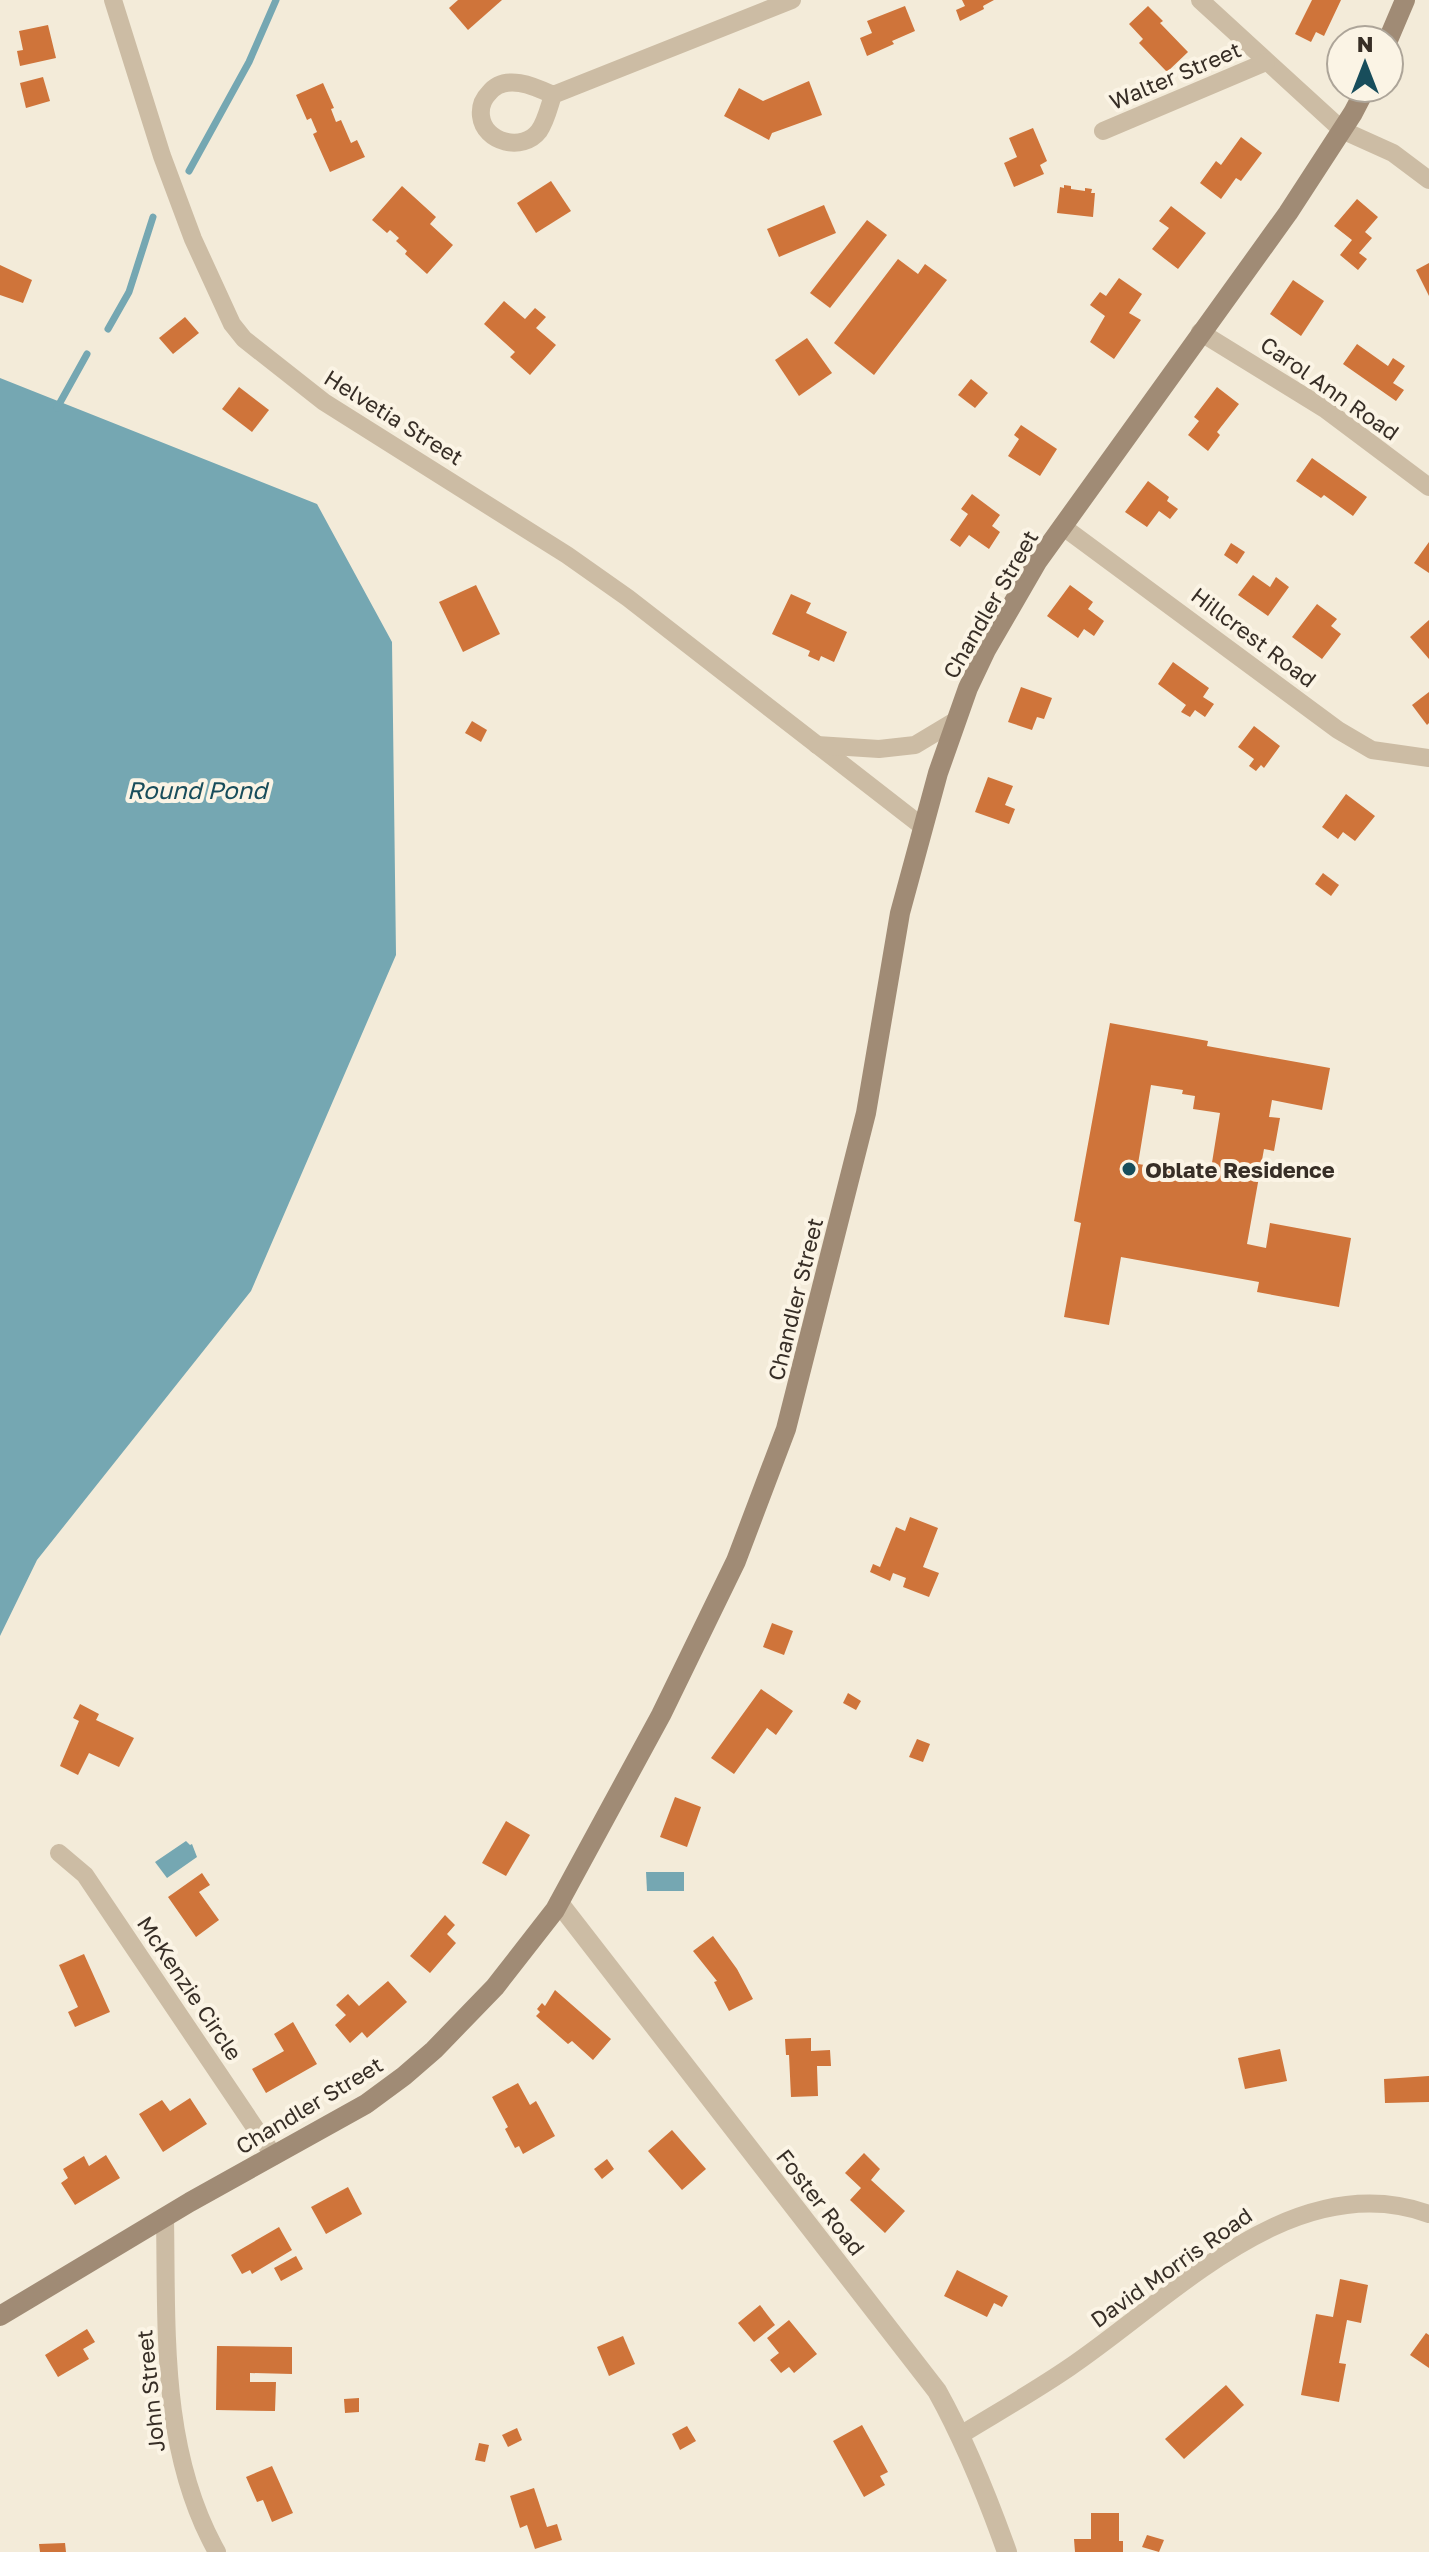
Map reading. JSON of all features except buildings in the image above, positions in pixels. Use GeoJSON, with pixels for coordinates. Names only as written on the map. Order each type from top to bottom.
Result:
{"type":"FeatureCollection","features":[{"type":"Feature","properties":{"kind":"main road"},"geometry":{"type":"LineString","coordinates":[[1395,24],[1405,0]]}},
{"type":"Feature","properties":{"kind":"main road","name":"Chandler Street"},"geometry":{"type":"LineString","coordinates":[[0,2316],[366,2104],[434,2050],[504,1976],[559,1903],[661,1715],[736,1561],[786,1429],[866,1113],[900,913],[955,721],[986,650],[1062,526],[1288,213],[1357,104]]}},
{"type":"Feature","properties":{"kind":"street","name":"Helvetia Street"},"geometry":{"type":"LineString","coordinates":[[113,0],[162,156],[193,239],[232,324],[244,339],[324,402],[554,547],[628,598],[923,827]]}},
{"type":"Feature","properties":{"kind":"street"},"geometry":{"type":"LineString","coordinates":[[553,95],[792,0]]}},
{"type":"Feature","properties":{"kind":"street"},"geometry":{"type":"LineString","coordinates":[[1200,0],[1342,130],[1393,153],[1429,180]]}},
{"type":"Feature","properties":{"kind":"street","name":"Walter Street"},"geometry":{"type":"LineString","coordinates":[[1103,131],[1266,62]]}},
{"type":"Feature","properties":{"kind":"street","name":"Carol Ann Road"},"geometry":{"type":"LineString","coordinates":[[1200,332],[1325,409],[1429,487]]}},
{"type":"Feature","properties":{"kind":"street","name":"Hillcrest Road"},"geometry":{"type":"LineString","coordinates":[[1062,526],[1338,730],[1372,750],[1429,758]]}},
{"type":"Feature","properties":{"kind":"street"},"geometry":{"type":"LineString","coordinates":[[817,745],[879,749],[915,745],[955,721]]}},
{"type":"Feature","properties":{"kind":"street","name":"McKenzie Circle"},"geometry":{"type":"LineString","coordinates":[[59,1853],[85,1875],[274,2156]]}},
{"type":"Feature","properties":{"kind":"street","name":"Foster Road"},"geometry":{"type":"LineString","coordinates":[[559,1903],[937,2391],[962,2434],[1007,2552]]}},
{"type":"Feature","properties":{"kind":"street","name":"David Morris Road"},"geometry":{"type":"LineString","coordinates":[[962,2434],[1070,2367],[1238,2245],[1272,2227],[1310,2213],[1349,2204],[1391,2203],[1429,2214]]}},
{"type":"Feature","properties":{"kind":"street","name":"John Street"},"geometry":{"type":"LineString","coordinates":[[165,2218],[167,2330],[175,2437],[192,2502],[217,2552]]}},
{"type":"Feature","properties":{"kind":"water","name":"Round Pond"},"geometry":{"type":"Polygon","coordinates":[[[0,378],[317,504],[392,642],[396,955],[251,1291],[37,1560],[0,1636],[0,378]]]}},
{"type":"Feature","properties":{"kind":"water"},"geometry":{"type":"Polygon","coordinates":[[[186,1841],[192,1844],[197,1857],[167,1878],[155,1862],[186,1841]]]}},
{"type":"Feature","properties":{"kind":"water"},"geometry":{"type":"Polygon","coordinates":[[[646,1872],[684,1872],[684,1891],[647,1891],[646,1872]]]}},
{"type":"Feature","properties":{"kind":"waterway"},"geometry":{"type":"LineString","coordinates":[[189,171],[249,62],[276,0]]}},
{"type":"Feature","properties":{"kind":"waterway"},"geometry":{"type":"LineString","coordinates":[[108,329],[129,292],[153,217]]}},
{"type":"Feature","properties":{"kind":"waterway"},"geometry":{"type":"LineString","coordinates":[[57,408],[87,354]]}},
{"type":"Feature","properties":{"kind":"place","name":"Oblate Residence"},"geometry":{"type":"Point","coordinates":[1129,1169]}}]}
